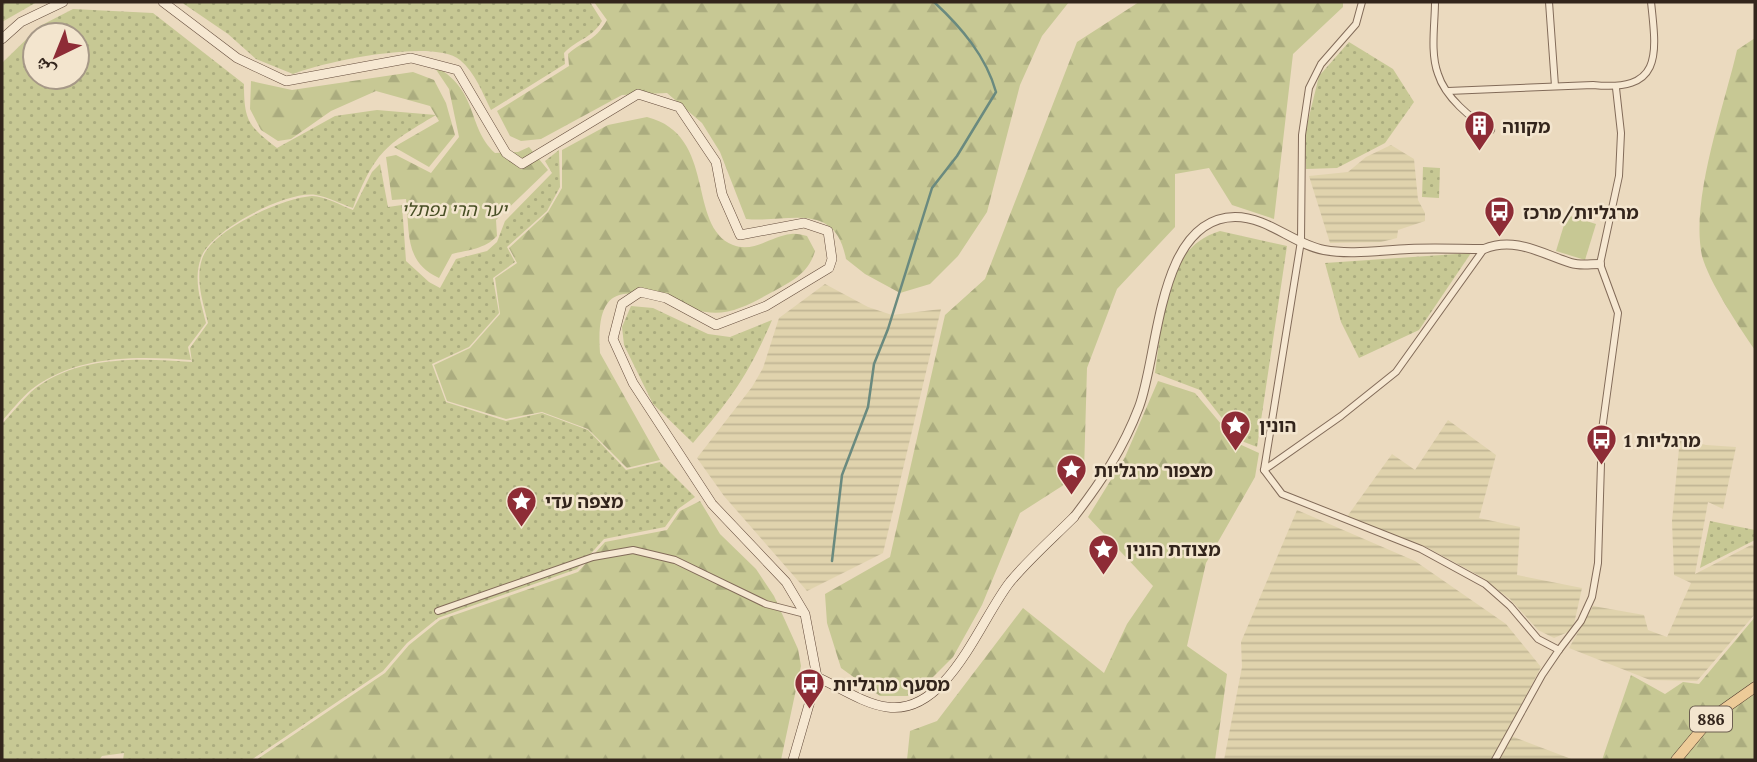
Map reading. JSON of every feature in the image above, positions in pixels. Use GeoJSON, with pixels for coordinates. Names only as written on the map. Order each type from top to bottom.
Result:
{"type":"FeatureCollection","features":[{"type":"Feature","properties":{"kind":"main road"},"geometry":{"type":"LineString","coordinates":[[2,39],[21,22],[63,2]]}},
{"type":"Feature","properties":{"kind":"main road"},"geometry":{"type":"LineString","coordinates":[[163,2],[237,58],[286,81],[411,58],[457,70],[506,153],[522,164],[638,94],[679,107],[716,162],[722,194],[740,235],[804,223],[828,231],[832,259],[829,268],[766,306],[716,325],[666,299],[640,292],[622,304],[613,339],[633,383],[712,504],[786,582],[805,614],[817,677],[793,760]]}},
{"type":"Feature","properties":{"kind":"main road"},"geometry":{"type":"LineString","coordinates":[[817,677],[887,707],[922,700],[938,689],[956,666],[1009,584],[1074,517]]}},
{"type":"Feature","properties":{"kind":"main road","name":"886"},"geometry":{"type":"LineString","coordinates":[[1676,760],[1711,718],[1755,687]]}},
{"type":"Feature","properties":{"kind":"street"},"geometry":{"type":"LineString","coordinates":[[1363,2],[1356,24],[1321,64],[1309,88],[1302,135],[1301,241],[1264,470],[1282,494],[1421,549],[1485,583],[1510,606],[1538,639],[1559,650]]}},
{"type":"Feature","properties":{"kind":"street"},"geometry":{"type":"LineString","coordinates":[[1435,2],[1438,75],[1448,91],[1476,122],[1491,130]]}},
{"type":"Feature","properties":{"kind":"street"},"geometry":{"type":"LineString","coordinates":[[1549,2],[1555,86]]}},
{"type":"Feature","properties":{"kind":"street"},"geometry":{"type":"LineString","coordinates":[[1448,91],[1555,86],[1616,88],[1644,78],[1653,64],[1656,48],[1651,2]]}},
{"type":"Feature","properties":{"kind":"street"},"geometry":{"type":"LineString","coordinates":[[1495,760],[1542,676],[1581,621],[1592,597],[1598,563],[1602,430],[1618,313],[1600,264],[1619,176],[1621,133],[1616,88]]}},
{"type":"Feature","properties":{"kind":"street"},"geometry":{"type":"LineString","coordinates":[[1074,517],[1105,476],[1123,445],[1150,374],[1170,272],[1192,239],[1213,222],[1235,217],[1258,222],[1323,250],[1484,249],[1505,243],[1535,249],[1574,265],[1600,264]]}},
{"type":"Feature","properties":{"kind":"street"},"geometry":{"type":"LineString","coordinates":[[1264,470],[1341,416],[1396,372],[1484,249]]}},
{"type":"Feature","properties":{"kind":"street"},"geometry":{"type":"LineString","coordinates":[[438,611],[593,557],[633,550],[675,560],[766,604],[805,614]]}},
{"type":"Feature","properties":{"kind":"shaded area"},"geometry":{"type":"Polygon","coordinates":[[[1391,145],[1414,159],[1418,200],[1425,213],[1425,221],[1398,230],[1397,238],[1381,242],[1330,243],[1309,176],[1348,172],[1366,157],[1391,145]]]}},
{"type":"Feature","properties":{"kind":"shaded area"},"geometry":{"type":"Polygon","coordinates":[[[825,284],[868,307],[892,315],[941,309],[883,553],[807,591],[724,496],[697,458],[752,387],[763,368],[779,318],[825,284]]]}},
{"type":"Feature","properties":{"kind":"shaded area"},"geometry":{"type":"Polygon","coordinates":[[[1448,420],[1496,455],[1479,518],[1520,527],[1517,575],[1582,588],[1574,624],[1568,632],[1554,638],[1538,630],[1510,599],[1478,575],[1426,547],[1346,518],[1392,454],[1415,470],[1448,420]]]}},
{"type":"Feature","properties":{"kind":"shaded area"},"geometry":{"type":"Polygon","coordinates":[[[1680,438],[1706,445],[1736,447],[1723,509],[1708,502],[1695,574],[1753,544],[1755,614],[1697,681],[1650,680],[1569,648],[1593,606],[1644,615],[1648,630],[1667,637],[1691,583],[1674,575],[1672,521],[1680,438]]]}},
{"type":"Feature","properties":{"kind":"shaded area"},"geometry":{"type":"Polygon","coordinates":[[[1297,510],[1415,561],[1506,624],[1541,667],[1506,734],[1574,760],[1224,760],[1242,667],[1241,642],[1297,510]]]}},
{"type":"Feature","properties":{"kind":"green space"},"geometry":{"type":"Polygon","coordinates":[[[2,2],[37,2],[2,22],[2,2]]]}},
{"type":"Feature","properties":{"kind":"green space"},"geometry":{"type":"Polygon","coordinates":[[[181,2],[590,2],[602,21],[594,31],[564,53],[565,64],[491,110],[470,71],[460,60],[446,54],[427,51],[378,54],[293,74],[256,59],[228,34],[181,2]]]}},
{"type":"Feature","properties":{"kind":"green space"},"geometry":{"type":"Polygon","coordinates":[[[594,2],[1069,2],[1042,36],[1020,85],[987,212],[958,256],[930,284],[900,293],[865,274],[846,259],[832,228],[821,221],[808,218],[746,219],[720,152],[702,123],[667,93],[622,95],[541,139],[521,141],[510,136],[497,111],[569,66],[568,54],[593,37],[607,20],[594,2]]]}},
{"type":"Feature","properties":{"kind":"green space"},"geometry":{"type":"Polygon","coordinates":[[[1139,2],[1343,2],[1343,7],[1293,54],[1274,219],[1232,205],[1209,168],[1175,174],[1175,227],[1117,289],[1087,368],[1084,472],[1020,513],[982,605],[953,657],[914,696],[880,696],[841,668],[827,623],[825,594],[890,557],[945,315],[985,279],[1077,42],[1139,2]]]}},
{"type":"Feature","properties":{"kind":"green space"},"geometry":{"type":"Polygon","coordinates":[[[73,9],[153,13],[244,84],[245,106],[250,121],[260,134],[277,148],[335,116],[377,110],[436,115],[393,143],[375,162],[353,208],[316,195],[287,199],[234,224],[207,247],[201,258],[198,274],[206,323],[188,347],[191,360],[129,358],[68,370],[32,389],[2,421],[2,63],[21,44],[21,91],[91,91],[91,21],[50,21],[73,9]]]}},
{"type":"Feature","properties":{"kind":"green space"},"geometry":{"type":"Polygon","coordinates":[[[1755,38],[1755,350],[1711,278],[1702,256],[1700,233],[1704,181],[1737,50],[1755,38]]]}},
{"type":"Feature","properties":{"kind":"green space"},"geometry":{"type":"Polygon","coordinates":[[[1349,42],[1393,69],[1414,102],[1385,143],[1337,168],[1306,169],[1304,137],[1319,76],[1349,42]]]}},
{"type":"Feature","properties":{"kind":"green space","name":"יער הרי נפתלי"},"geometry":{"type":"Polygon","coordinates":[[[433,65],[448,75],[466,97],[480,131],[495,153],[518,152],[529,147],[548,170],[496,220],[497,236],[482,246],[452,254],[439,278],[420,264],[414,255],[409,235],[406,199],[392,200],[386,157],[396,155],[431,173],[459,137],[449,89],[433,65]]]}},
{"type":"Feature","properties":{"kind":"green space"},"geometry":{"type":"Polygon","coordinates":[[[413,72],[434,80],[446,103],[455,135],[429,167],[394,147],[439,121],[430,106],[376,91],[331,111],[291,139],[278,141],[261,130],[250,109],[251,81],[292,90],[413,72]]]}},
{"type":"Feature","properties":{"kind":"green space"},"geometry":{"type":"Polygon","coordinates":[[[647,117],[669,127],[684,142],[693,160],[710,220],[719,235],[733,245],[748,247],[784,235],[799,234],[807,236],[815,251],[809,265],[795,279],[734,310],[706,312],[631,294],[617,296],[606,305],[600,323],[600,353],[660,460],[627,468],[588,429],[542,412],[506,419],[447,401],[434,365],[470,348],[500,314],[495,278],[517,263],[509,248],[548,212],[562,188],[562,150],[608,125],[647,117]]]}},
{"type":"Feature","properties":{"kind":"green space"},"geometry":{"type":"Polygon","coordinates":[[[559,150],[560,187],[547,211],[507,247],[515,262],[493,278],[499,313],[469,347],[432,364],[446,402],[506,421],[542,413],[588,430],[626,470],[660,462],[695,497],[678,509],[665,527],[604,539],[577,569],[438,618],[407,643],[383,671],[251,760],[123,760],[124,753],[102,756],[99,760],[2,760],[2,424],[31,392],[48,380],[87,365],[130,360],[192,362],[190,348],[208,323],[199,275],[202,259],[208,248],[219,237],[250,217],[299,198],[317,196],[353,210],[372,172],[380,164],[388,207],[402,205],[406,261],[429,282],[440,288],[456,259],[487,251],[497,242],[505,221],[552,173],[545,161],[559,150]]]}},
{"type":"Feature","properties":{"kind":"green space"},"geometry":{"type":"Polygon","coordinates":[[[1423,167],[1440,168],[1439,198],[1422,197],[1423,167]]]}},
{"type":"Feature","properties":{"kind":"green space"},"geometry":{"type":"Polygon","coordinates":[[[1567,215],[1596,224],[1585,260],[1556,251],[1567,215]]]}},
{"type":"Feature","properties":{"kind":"green space"},"geometry":{"type":"Polygon","coordinates":[[[1220,231],[1287,246],[1257,447],[1239,440],[1200,390],[1155,373],[1164,310],[1176,270],[1186,253],[1201,240],[1220,231]]]}},
{"type":"Feature","properties":{"kind":"green space"},"geometry":{"type":"Polygon","coordinates":[[[1471,253],[1419,330],[1359,358],[1341,322],[1325,263],[1471,253]]]}},
{"type":"Feature","properties":{"kind":"green space"},"geometry":{"type":"Polygon","coordinates":[[[631,306],[653,308],[708,334],[730,337],[772,320],[738,385],[693,443],[653,404],[624,345],[622,327],[631,306]]]}},
{"type":"Feature","properties":{"kind":"green space"},"geometry":{"type":"Polygon","coordinates":[[[1158,381],[1195,393],[1237,443],[1259,453],[1255,477],[1206,563],[1187,646],[1227,674],[1215,760],[907,760],[910,731],[937,721],[1023,608],[1104,673],[1127,624],[1153,586],[1088,517],[1125,457],[1158,381]]]}},
{"type":"Feature","properties":{"kind":"green space"},"geometry":{"type":"Polygon","coordinates":[[[700,501],[720,534],[756,569],[774,596],[798,649],[801,666],[781,760],[256,760],[385,673],[409,645],[440,620],[578,572],[605,542],[667,530],[680,511],[700,501]]]}},
{"type":"Feature","properties":{"kind":"green space"},"geometry":{"type":"Polygon","coordinates":[[[1710,521],[1755,530],[1755,540],[1700,568],[1710,521]]]}},
{"type":"Feature","properties":{"kind":"green space"},"geometry":{"type":"Polygon","coordinates":[[[1755,617],[1755,760],[1602,760],[1631,675],[1665,694],[1683,682],[1699,684],[1755,617]]]}},
{"type":"Feature","properties":{"kind":"waterway"},"geometry":{"type":"LineString","coordinates":[[832,561],[842,475],[868,407],[874,364],[888,329],[932,188],[957,156],[996,92],[979,54],[934,2]]}},
{"type":"Feature","properties":{"kind":"place","name":"מקווה"},"geometry":{"type":"Point","coordinates":[1479,153]}},
{"type":"Feature","properties":{"kind":"place","name":"מרגליות/מרכז"},"geometry":{"type":"Point","coordinates":[1500,239]}},
{"type":"Feature","properties":{"kind":"place","name":"הונין"},"geometry":{"type":"Point","coordinates":[1236,452]}},
{"type":"Feature","properties":{"kind":"place","name":"מרגליות 1"},"geometry":{"type":"Point","coordinates":[1601,467]}},
{"type":"Feature","properties":{"kind":"place","name":"מצפור מרגליות"},"geometry":{"type":"Point","coordinates":[1071,497]}},
{"type":"Feature","properties":{"kind":"place","name":"מצפה עדי"},"geometry":{"type":"Point","coordinates":[522,528]}},
{"type":"Feature","properties":{"kind":"place","name":"מצודת הונין"},"geometry":{"type":"Point","coordinates":[1103,576]}},
{"type":"Feature","properties":{"kind":"place","name":"מסעף מרגליות"},"geometry":{"type":"Point","coordinates":[810,711]}}]}
